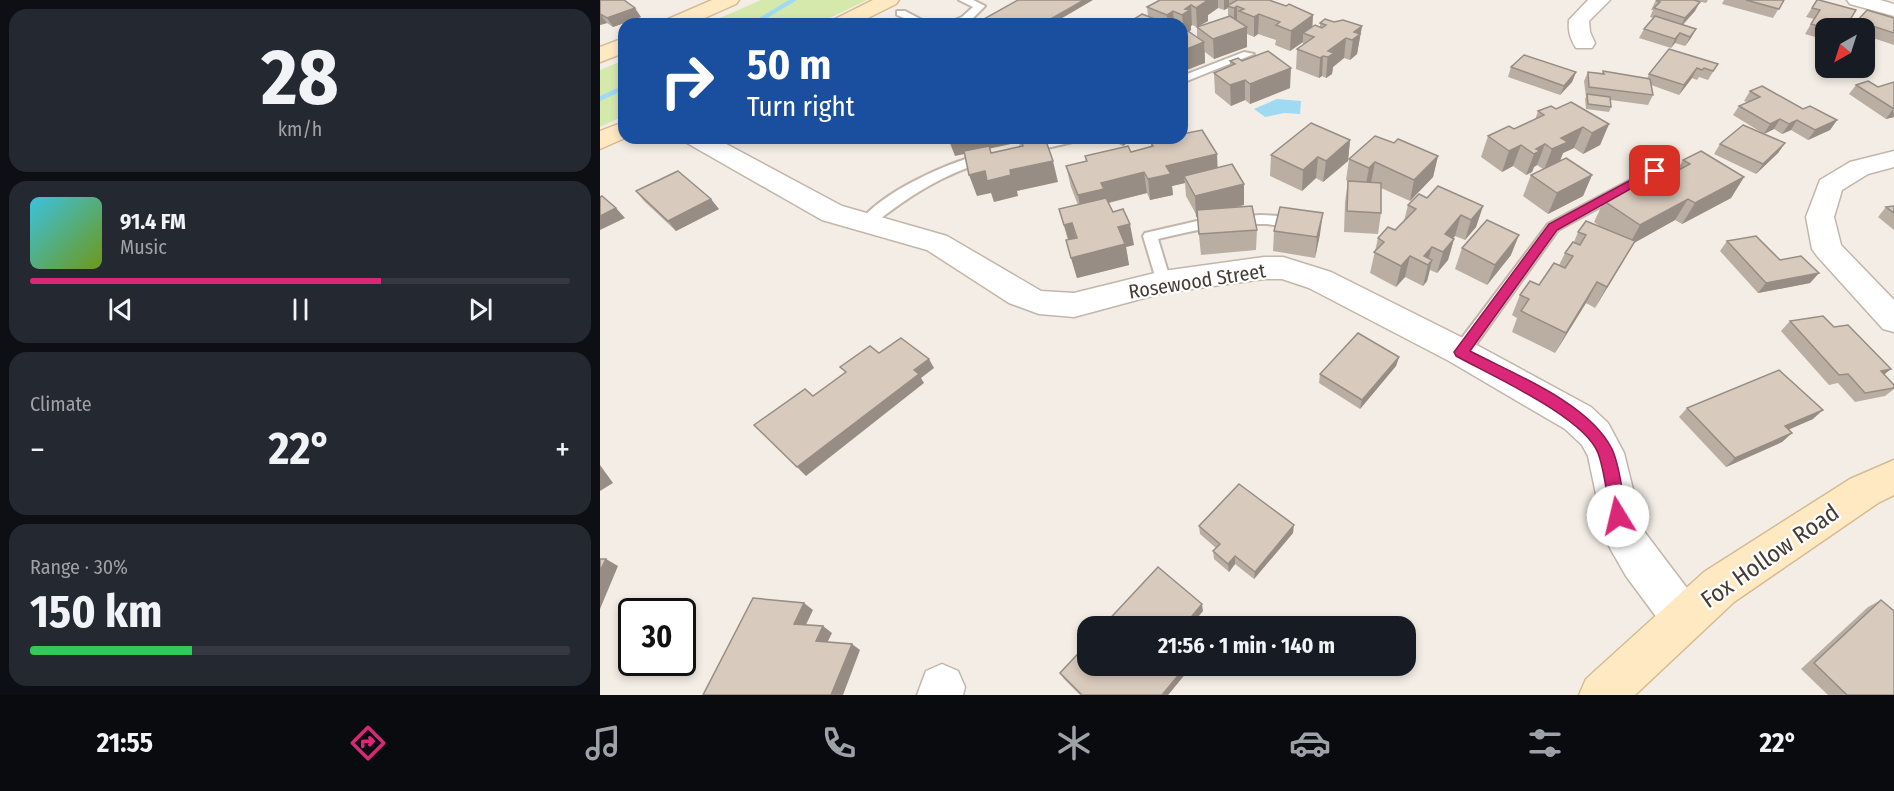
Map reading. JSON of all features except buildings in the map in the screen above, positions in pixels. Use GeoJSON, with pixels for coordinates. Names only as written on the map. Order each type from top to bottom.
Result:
{"type":"FeatureCollection","features":[{"type":"Feature","properties":{"kind":"main road"},"geometry":{"type":"LineString","coordinates":[[687,18],[729,0]]}},
{"type":"Feature","properties":{"kind":"main road"},"geometry":{"type":"LineString","coordinates":[[859,18],[895,7]]}},
{"type":"Feature","properties":{"kind":"main road"},"geometry":{"type":"LineString","coordinates":[[600,55],[618,48]]}},
{"type":"Feature","properties":{"kind":"main road"},"geometry":{"type":"LineString","coordinates":[[600,141],[618,132]]}},
{"type":"Feature","properties":{"kind":"main road","name":"Fox Hollow Road"},"geometry":{"type":"LineString","coordinates":[[1602,695],[1719,587],[1864,491],[1894,477]]}},
{"type":"Feature","properties":{"kind":"street"},"geometry":{"type":"LineString","coordinates":[[1584,43],[1579,32],[1580,20],[1600,0]]}},
{"type":"Feature","properties":{"kind":"street"},"geometry":{"type":"LineString","coordinates":[[1857,0],[1894,10]]}},
{"type":"Feature","properties":{"kind":"street","name":"Rosewood Street"},"geometry":{"type":"LineString","coordinates":[[707,144],[832,213],[937,243],[1020,295],[1039,302],[1074,304],[1163,282],[1248,270],[1283,268],[1320,280],[1557,404],[1595,434],[1606,453],[1625,537],[1640,562],[1684,619]]}},
{"type":"Feature","properties":{"kind":"street"},"geometry":{"type":"LineString","coordinates":[[1894,159],[1859,168],[1830,186],[1820,217],[1827,249],[1894,320]]}},
{"type":"Feature","properties":{"kind":"lane"},"geometry":{"type":"LineString","coordinates":[[964,0],[980,6],[966,18]]}},
{"type":"Feature","properties":{"kind":"lane"},"geometry":{"type":"LineString","coordinates":[[895,7],[912,18]]}},
{"type":"Feature","properties":{"kind":"lane"},"geometry":{"type":"LineString","coordinates":[[1188,78],[1248,54]]}},
{"type":"Feature","properties":{"kind":"lane"},"geometry":{"type":"LineString","coordinates":[[865,224],[890,202],[935,175],[965,162],[1047,144]]}},
{"type":"Feature","properties":{"kind":"lane"},"geometry":{"type":"LineString","coordinates":[[1461,352],[1553,227],[1655,171]]}},
{"type":"Feature","properties":{"kind":"lane"},"geometry":{"type":"LineString","coordinates":[[1163,282],[1150,236],[1224,219],[1247,218],[1310,223]]}},
{"type":"Feature","properties":{"kind":"green space"},"geometry":{"type":"Polygon","coordinates":[[[761,0],[867,0],[830,18],[720,18],[761,0]]]}},
{"type":"Feature","properties":{"kind":"green space"},"geometry":{"type":"Polygon","coordinates":[[[618,62],[618,119],[600,127],[600,70],[618,62]]]}},
{"type":"Feature","properties":{"kind":"water"},"geometry":{"type":"Polygon","coordinates":[[[1277,99],[1301,101],[1300,114],[1284,113],[1265,117],[1254,109],[1277,99]]]}},
{"type":"Feature","properties":{"kind":"waterway"},"geometry":{"type":"LineString","coordinates":[[762,18],[794,0]]}},
{"type":"Feature","properties":{"kind":"waterway"},"geometry":{"type":"LineString","coordinates":[[600,99],[618,90]]}},
{"type":"Feature","properties":{"kind":"route"},"geometry":{"type":"LineString","coordinates":[[1618,516],[1606,453],[1595,434],[1578,418],[1557,404],[1461,352],[1553,227],[1655,171]]}}]}
